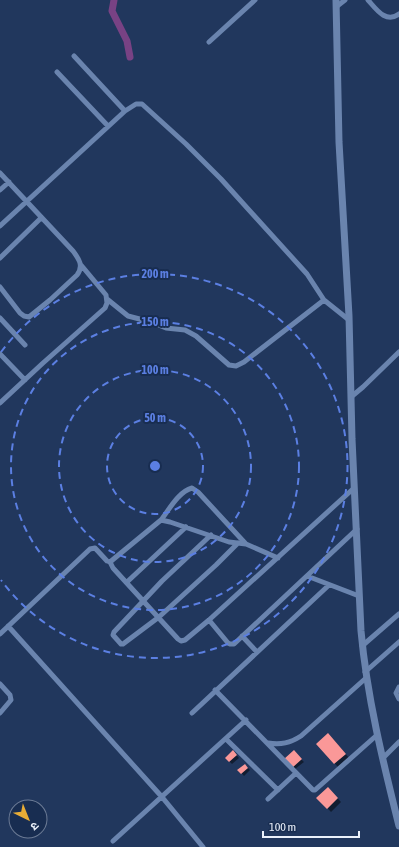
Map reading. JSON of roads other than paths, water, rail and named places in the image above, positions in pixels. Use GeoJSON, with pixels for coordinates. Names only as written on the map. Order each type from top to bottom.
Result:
{"type":"FeatureCollection","features":[{"type":"Feature","properties":{"kind":"street"},"geometry":{"type":"LineString","coordinates":[[209,42],[255,0]]}},
{"type":"Feature","properties":{"kind":"street"},"geometry":{"type":"LineString","coordinates":[[345,0],[336,4],[339,142],[349,320],[354,488],[362,646],[377,735],[399,826]]}},
{"type":"Feature","properties":{"kind":"street"},"geometry":{"type":"LineString","coordinates":[[368,0],[380,14],[386,17],[391,18],[399,14]]}},
{"type":"Feature","properties":{"kind":"street"},"geometry":{"type":"LineString","coordinates":[[74,56],[125,111]]}},
{"type":"Feature","properties":{"kind":"street"},"geometry":{"type":"LineString","coordinates":[[57,72],[108,126]]}},
{"type":"Feature","properties":{"kind":"street"},"geometry":{"type":"LineString","coordinates":[[0,226],[125,111],[136,104],[142,104],[186,144],[221,179],[306,274],[324,300],[349,320]]}},
{"type":"Feature","properties":{"kind":"street"},"geometry":{"type":"LineString","coordinates":[[0,173],[73,251],[80,260],[81,265],[106,295],[107,299],[128,316],[151,322],[166,328],[185,330],[196,336],[229,365],[236,366],[244,362],[324,300]]}},
{"type":"Feature","properties":{"kind":"street"},"geometry":{"type":"LineString","coordinates":[[0,190],[9,182]]}},
{"type":"Feature","properties":{"kind":"street"},"geometry":{"type":"LineString","coordinates":[[0,258],[41,218]]}},
{"type":"Feature","properties":{"kind":"street"},"geometry":{"type":"LineString","coordinates":[[0,287],[20,313],[29,317],[77,275],[80,271],[81,265]]}},
{"type":"Feature","properties":{"kind":"street"},"geometry":{"type":"LineString","coordinates":[[0,403],[101,313],[107,303],[107,299]]}},
{"type":"Feature","properties":{"kind":"street"},"geometry":{"type":"LineString","coordinates":[[0,318],[25,345]]}},
{"type":"Feature","properties":{"kind":"street"},"geometry":{"type":"LineString","coordinates":[[351,397],[399,352]]}},
{"type":"Feature","properties":{"kind":"street"},"geometry":{"type":"LineString","coordinates":[[0,354],[25,380]]}},
{"type":"Feature","properties":{"kind":"street"},"geometry":{"type":"LineString","coordinates":[[110,562],[161,520],[179,497],[187,489],[192,488],[198,492],[246,544]]}},
{"type":"Feature","properties":{"kind":"street"},"geometry":{"type":"LineString","coordinates":[[0,634],[90,549],[95,548],[107,561],[110,562],[126,582],[178,639],[183,641],[188,639],[354,488]]}},
{"type":"Feature","properties":{"kind":"street"},"geometry":{"type":"LineString","coordinates":[[161,520],[166,520],[229,542],[246,544],[278,558]]}},
{"type":"Feature","properties":{"kind":"street"},"geometry":{"type":"LineString","coordinates":[[126,582],[186,527]]}},
{"type":"Feature","properties":{"kind":"street"},"geometry":{"type":"LineString","coordinates":[[209,620],[230,644],[234,644],[357,529]]}},
{"type":"Feature","properties":{"kind":"street"},"geometry":{"type":"LineString","coordinates":[[211,536],[162,581],[114,632],[113,635],[121,644],[124,644],[159,617],[238,543]]}},
{"type":"Feature","properties":{"kind":"street"},"geometry":{"type":"LineString","coordinates":[[307,576],[359,596]]}},
{"type":"Feature","properties":{"kind":"street"},"geometry":{"type":"LineString","coordinates":[[192,713],[329,585]]}},
{"type":"Feature","properties":{"kind":"street"},"geometry":{"type":"LineString","coordinates":[[362,646],[399,614]]}},
{"type":"Feature","properties":{"kind":"street"},"geometry":{"type":"LineString","coordinates":[[8,626],[162,797],[203,847]]}},
{"type":"Feature","properties":{"kind":"street"},"geometry":{"type":"LineString","coordinates":[[242,636],[257,652]]}},
{"type":"Feature","properties":{"kind":"street"},"geometry":{"type":"LineString","coordinates":[[268,742],[284,744],[301,736],[399,642]]}},
{"type":"Feature","properties":{"kind":"street"},"geometry":{"type":"LineString","coordinates":[[0,684],[10,695],[12,700],[0,713]]}},
{"type":"Feature","properties":{"kind":"street"},"geometry":{"type":"LineString","coordinates":[[399,687],[396,692],[399,699]]}},
{"type":"Feature","properties":{"kind":"street"},"geometry":{"type":"LineString","coordinates":[[216,690],[268,742],[310,788],[315,790],[377,735]]}},
{"type":"Feature","properties":{"kind":"street"},"geometry":{"type":"LineString","coordinates":[[113,841],[246,720]]}},
{"type":"Feature","properties":{"kind":"street"},"geometry":{"type":"LineString","coordinates":[[226,738],[278,790]]}},
{"type":"Feature","properties":{"kind":"street"},"geometry":{"type":"LineString","coordinates":[[382,758],[399,742]]}},
{"type":"Feature","properties":{"kind":"street"},"geometry":{"type":"LineString","coordinates":[[268,799],[296,773]]}},
{"type":"Feature","properties":{"kind":"waterway"},"geometry":{"type":"LineString","coordinates":[[114,0],[112,11],[127,41],[130,57]]}}]}
